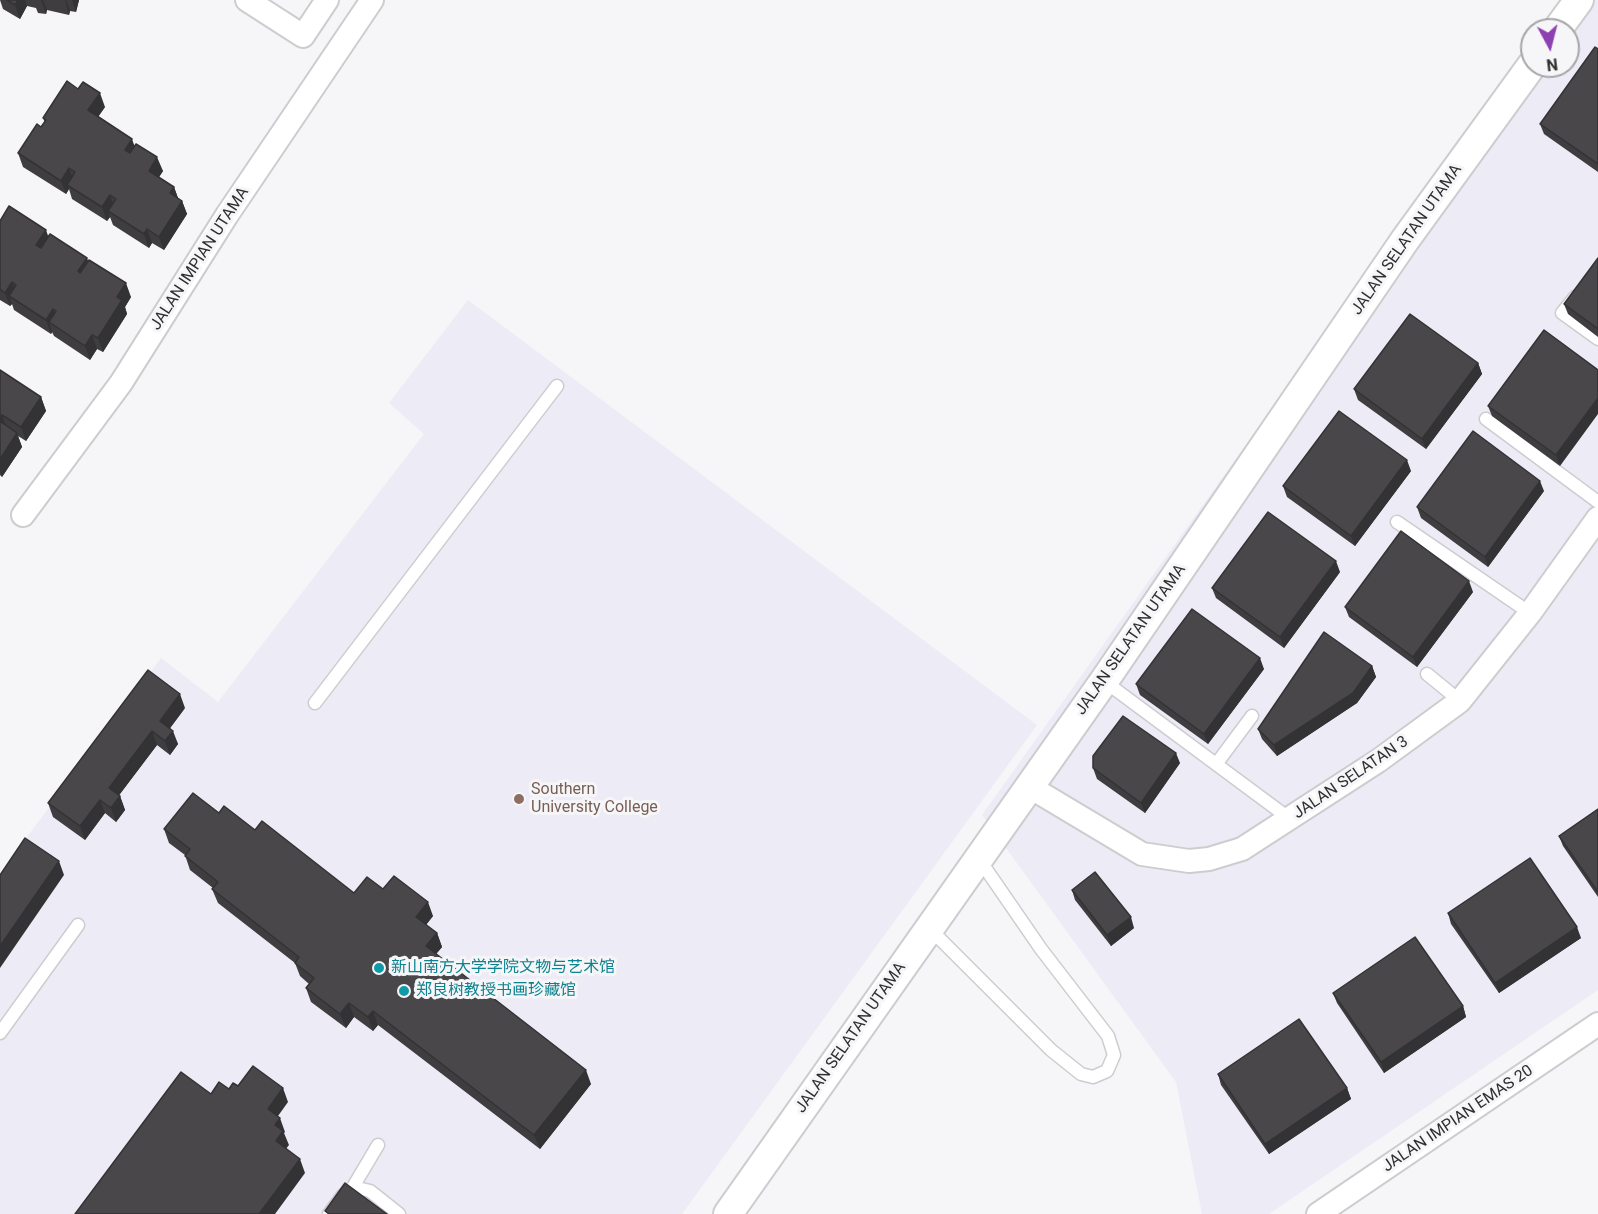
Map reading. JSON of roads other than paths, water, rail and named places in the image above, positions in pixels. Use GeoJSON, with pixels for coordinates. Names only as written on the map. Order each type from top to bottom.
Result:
{"type":"FeatureCollection","features":[{"type":"Feature","properties":{"kind":"street"},"geometry":{"type":"LineString","coordinates":[[247,0],[303,36],[327,0]]}},
{"type":"Feature","properties":{"kind":"street","name":"JALAN IMPIAN UTAMA"},"geometry":{"type":"LineString","coordinates":[[23,515],[121,383],[227,215],[372,0]]}},
{"type":"Feature","properties":{"kind":"street"},"geometry":{"type":"LineString","coordinates":[[1566,18],[1579,0]]}},
{"type":"Feature","properties":{"kind":"street","name":"JALAN SELATAN UTAMA"},"geometry":{"type":"LineString","coordinates":[[728,1214],[1104,681],[1405,240],[1523,78]]}},
{"type":"Feature","properties":{"kind":"street","name":"JALAN SELATAN 3"},"geometry":{"type":"LineString","coordinates":[[1030,787],[1142,854],[1179,860],[1209,859],[1242,849],[1290,819],[1460,701],[1530,614],[1598,518]]}},
{"type":"Feature","properties":{"kind":"street","name":"JALAN IMPIAN EMAS 20"},"geometry":{"type":"LineString","coordinates":[[1318,1214],[1598,1024]]}},
{"type":"Feature","properties":{"kind":"lane"},"geometry":{"type":"LineString","coordinates":[[1584,285],[1562,313],[1598,339]]}},
{"type":"Feature","properties":{"kind":"lane"},"geometry":{"type":"LineString","coordinates":[[315,703],[557,386]]}},
{"type":"Feature","properties":{"kind":"lane"},"geometry":{"type":"LineString","coordinates":[[1486,419],[1598,502]]}},
{"type":"Feature","properties":{"kind":"lane"},"geometry":{"type":"LineString","coordinates":[[1397,522],[1530,614]]}},
{"type":"Feature","properties":{"kind":"lane"},"geometry":{"type":"LineString","coordinates":[[1427,674],[1460,701]]}},
{"type":"Feature","properties":{"kind":"lane"},"geometry":{"type":"LineString","coordinates":[[1104,681],[1290,819]]}},
{"type":"Feature","properties":{"kind":"lane"},"geometry":{"type":"LineString","coordinates":[[1217,763],[1252,717]]}},
{"type":"Feature","properties":{"kind":"lane"},"geometry":{"type":"LineString","coordinates":[[929,927],[1051,1050],[1081,1074],[1093,1077],[1107,1071],[1114,1055],[1108,1036],[1041,949],[978,858]]}},
{"type":"Feature","properties":{"kind":"lane"},"geometry":{"type":"LineString","coordinates":[[0,1033],[78,925]]}},
{"type":"Feature","properties":{"kind":"lane"},"geometry":{"type":"LineString","coordinates":[[329,1214],[343,1195],[353,1187],[378,1144]]}},
{"type":"Feature","properties":{"kind":"lane"},"geometry":{"type":"LineString","coordinates":[[353,1187],[370,1191],[399,1214]]}},
{"type":"Feature","properties":{"kind":"place","name":"Southern University College"},"geometry":{"type":"Point","coordinates":[519,799]}},
{"type":"Feature","properties":{"kind":"place","name":"新山南方大学学院文物与艺术馆"},"geometry":{"type":"Point","coordinates":[379,968]}},
{"type":"Feature","properties":{"kind":"place","name":"郑良树教授书画珍藏馆"},"geometry":{"type":"Point","coordinates":[404,991]}}]}
